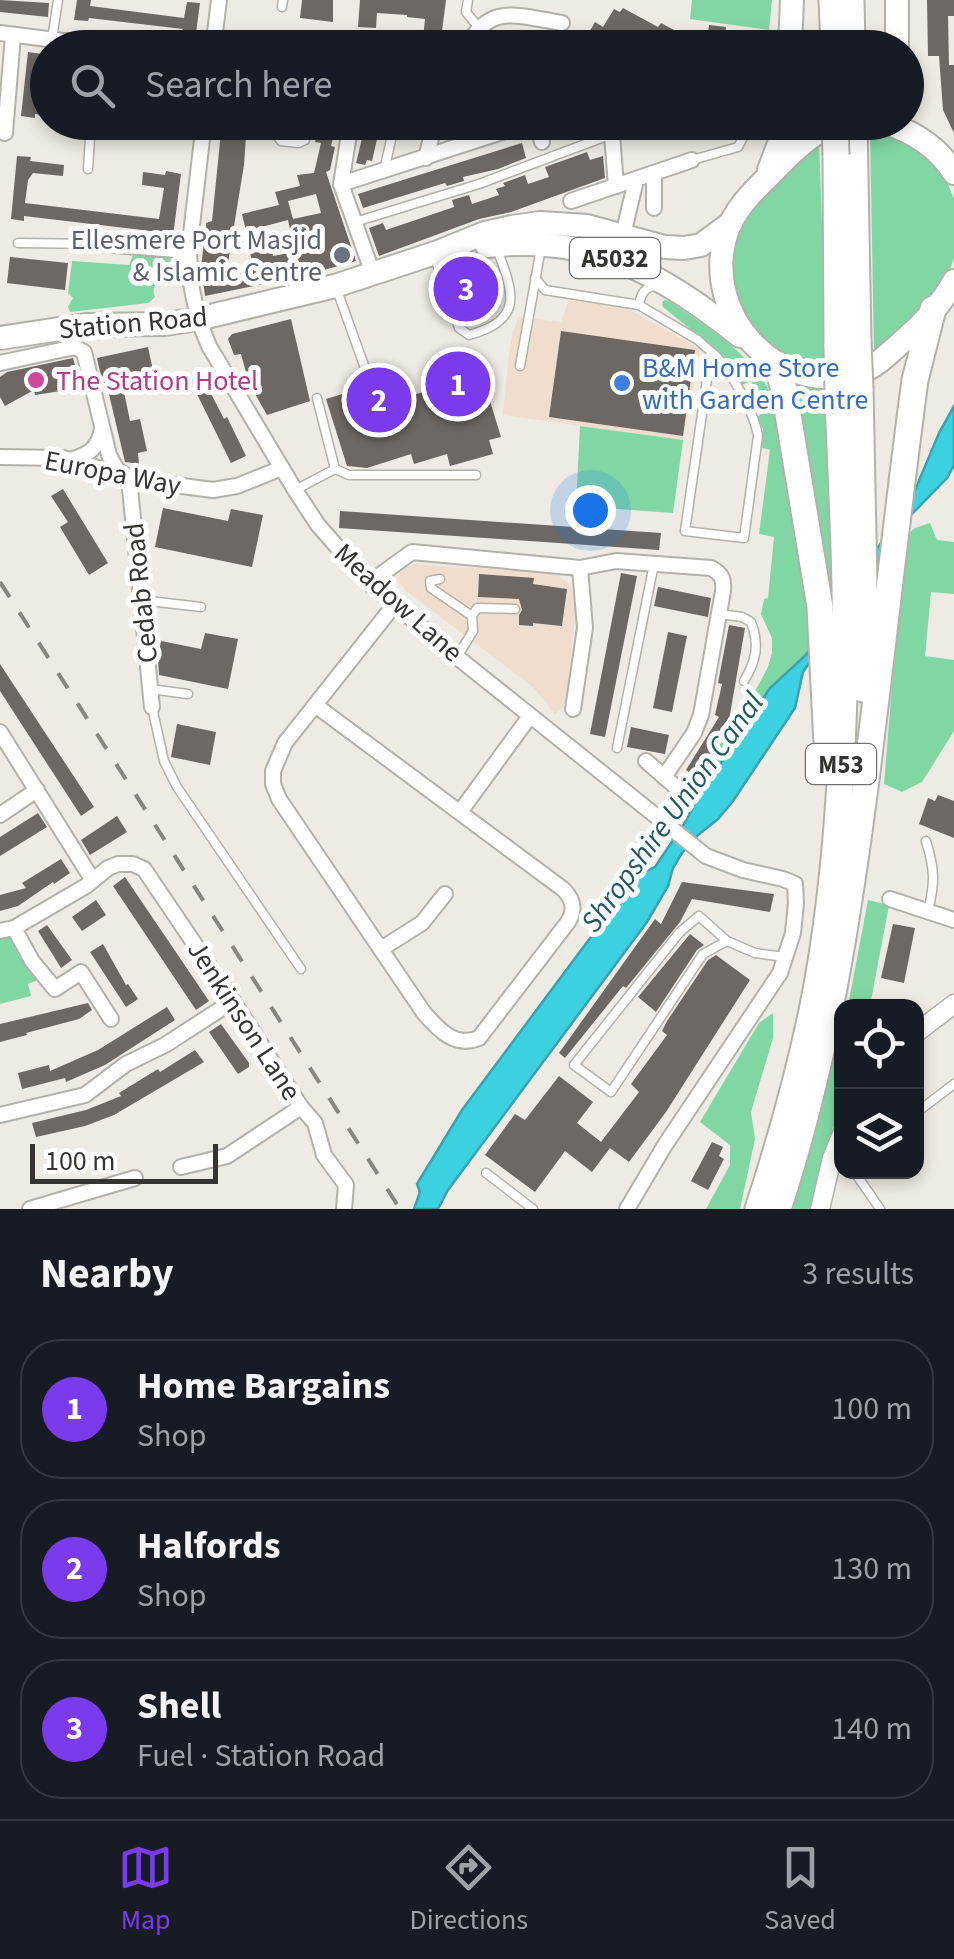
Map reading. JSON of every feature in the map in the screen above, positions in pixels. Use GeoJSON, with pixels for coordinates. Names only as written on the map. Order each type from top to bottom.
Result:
{"type":"FeatureCollection","features":[{"type":"Feature","properties":{"kind":"highway"},"geometry":{"type":"LineString","coordinates":[[832,0],[833,30]]}},
{"type":"Feature","properties":{"kind":"highway"},"geometry":{"type":"LineString","coordinates":[[851,0],[852,30]]}},
{"type":"Feature","properties":{"kind":"highway","name":"M53"},"geometry":{"type":"LineString","coordinates":[[778,1209],[820,1062],[858,842],[863,522],[849,393],[845,153],[841,140]]}},
{"type":"Feature","properties":{"kind":"highway","name":"M53"},"geometry":{"type":"LineString","coordinates":[[845,153],[849,140]]}},
{"type":"Feature","properties":{"kind":"highway"},"geometry":{"type":"LineString","coordinates":[[858,842],[915,380],[933,310]]}},
{"type":"Feature","properties":{"kind":"highway"},"geometry":{"type":"LineString","coordinates":[[771,359],[784,390],[820,607],[832,869]]}},
{"type":"Feature","properties":{"kind":"highway","name":"M53"},"geometry":{"type":"LineString","coordinates":[[758,1209],[812,1012],[826,923],[840,779],[849,393]]}},
{"type":"Feature","properties":{"kind":"main road"},"geometry":{"type":"LineString","coordinates":[[791,30],[792,0]]}},
{"type":"Feature","properties":{"kind":"main road"},"geometry":{"type":"LineString","coordinates":[[897,0],[897,30]]}},
{"type":"Feature","properties":{"kind":"main road"},"geometry":{"type":"LineString","coordinates":[[924,138],[952,167]]}},
{"type":"Feature","properties":{"kind":"main road","name":"A5032"},"geometry":{"type":"LineString","coordinates":[[766,178],[780,140]]}},
{"type":"Feature","properties":{"kind":"main road","name":"A5032"},"geometry":{"type":"LineString","coordinates":[[808,140],[748,198],[731,224],[723,248],[726,292],[746,336],[771,359],[796,374],[820,378],[856,374],[878,362],[912,333],[953,284]]}},
{"type":"Feature","properties":{"kind":"main road","name":"Station Road"},"geometry":{"type":"LineString","coordinates":[[0,338],[86,325],[165,324],[198,319],[335,286],[498,230],[540,223],[587,226],[684,248],[701,245],[731,224]]}},
{"type":"Feature","properties":{"kind":"main road","name":"Station Road"},"geometry":{"type":"LineString","coordinates":[[436,252],[523,242],[603,254],[654,276],[771,359]]}},
{"type":"Feature","properties":{"kind":"street"},"geometry":{"type":"LineString","coordinates":[[215,30],[219,0]]}},
{"type":"Feature","properties":{"kind":"street"},"geometry":{"type":"LineString","coordinates":[[476,30],[506,15],[562,23]]}},
{"type":"Feature","properties":{"kind":"street"},"geometry":{"type":"LineString","coordinates":[[5,133],[7,34]]}},
{"type":"Feature","properties":{"kind":"street","name":"Meadow Lane"},"geometry":{"type":"LineString","coordinates":[[202,140],[189,252],[198,319],[209,346],[318,525],[394,604],[706,856],[795,884],[793,933],[785,956]]}},
{"type":"Feature","properties":{"kind":"street"},"geometry":{"type":"LineString","coordinates":[[348,140],[341,184],[373,274]]}},
{"type":"Feature","properties":{"kind":"street"},"geometry":{"type":"LineString","coordinates":[[426,158],[430,140]]}},
{"type":"Feature","properties":{"kind":"street"},"geometry":{"type":"LineString","coordinates":[[341,184],[480,140]]}},
{"type":"Feature","properties":{"kind":"street"},"geometry":{"type":"LineString","coordinates":[[613,140],[616,186]]}},
{"type":"Feature","properties":{"kind":"street"},"geometry":{"type":"LineString","coordinates":[[571,201],[692,160]]}},
{"type":"Feature","properties":{"kind":"street"},"geometry":{"type":"LineString","coordinates":[[654,174],[654,208]]}},
{"type":"Feature","properties":{"kind":"street"},"geometry":{"type":"LineString","coordinates":[[636,180],[623,235],[654,276]]}},
{"type":"Feature","properties":{"kind":"street"},"geometry":{"type":"LineString","coordinates":[[100,244],[189,252]]}},
{"type":"Feature","properties":{"kind":"street","name":"Station Road"},"geometry":{"type":"LineString","coordinates":[[0,363],[82,348],[102,429]]}},
{"type":"Feature","properties":{"kind":"street"},"geometry":{"type":"LineString","coordinates":[[71,460],[94,449],[102,429]]}},
{"type":"Feature","properties":{"kind":"street"},"geometry":{"type":"LineString","coordinates":[[102,429],[113,463],[129,479]]}},
{"type":"Feature","properties":{"kind":"street","name":"Europa Way"},"geometry":{"type":"LineString","coordinates":[[0,456],[71,460],[129,479],[225,490],[282,468]]}},
{"type":"Feature","properties":{"kind":"street","name":"Cedab Road"},"geometry":{"type":"LineString","coordinates":[[129,479],[152,707]]}},
{"type":"Feature","properties":{"kind":"street"},"geometry":{"type":"LineString","coordinates":[[370,582],[412,552],[580,568],[616,561],[711,568],[719,572],[724,580],[700,716],[694,733],[664,777]]}},
{"type":"Feature","properties":{"kind":"street"},"geometry":{"type":"LineString","coordinates":[[573,709],[585,628],[580,568]]}},
{"type":"Feature","properties":{"kind":"street"},"geometry":{"type":"LineString","coordinates":[[315,705],[563,888],[572,900],[572,916],[484,1034],[467,1043],[452,1038],[433,1023],[273,784],[273,771],[286,743],[315,705],[394,604]]}},
{"type":"Feature","properties":{"kind":"street"},"geometry":{"type":"LineString","coordinates":[[460,812],[530,716]]}},
{"type":"Feature","properties":{"kind":"street"},"geometry":{"type":"LineString","coordinates":[[0,732],[92,879],[7,930],[56,988]]}},
{"type":"Feature","properties":{"kind":"street"},"geometry":{"type":"LineString","coordinates":[[646,761],[684,794]]}},
{"type":"Feature","properties":{"kind":"street"},"geometry":{"type":"LineString","coordinates":[[0,815],[37,790]]}},
{"type":"Feature","properties":{"kind":"street","name":"Jenkinson Lane"},"geometry":{"type":"LineString","coordinates":[[92,879],[118,864],[134,864],[144,869],[315,1123],[324,1155],[346,1185],[344,1209]]}},
{"type":"Feature","properties":{"kind":"street"},"geometry":{"type":"LineString","coordinates":[[381,949],[422,923],[445,894]]}},
{"type":"Feature","properties":{"kind":"street"},"geometry":{"type":"LineString","coordinates":[[890,899],[954,920]]}},
{"type":"Feature","properties":{"kind":"street"},"geometry":{"type":"LineString","coordinates":[[627,1209],[780,973],[785,956]]}},
{"type":"Feature","properties":{"kind":"street"},"geometry":{"type":"LineString","coordinates":[[36,994],[56,988],[82,972],[111,1019]]}},
{"type":"Feature","properties":{"kind":"street"},"geometry":{"type":"LineString","coordinates":[[0,1116],[85,1096],[126,1064],[165,1045],[233,1001]]}},
{"type":"Feature","properties":{"kind":"street"},"geometry":{"type":"LineString","coordinates":[[924,1027],[954,1004]]}},
{"type":"Feature","properties":{"kind":"street"},"geometry":{"type":"LineString","coordinates":[[181,1167],[227,1156],[301,1107]]}},
{"type":"Feature","properties":{"kind":"street"},"geometry":{"type":"LineString","coordinates":[[820,1209],[834,1153]]}},
{"type":"Feature","properties":{"kind":"street"},"geometry":{"type":"LineString","coordinates":[[30,1209],[135,1178]]}},
{"type":"Feature","properties":{"kind":"lane"},"geometry":{"type":"LineString","coordinates":[[54,30],[58,0]]}},
{"type":"Feature","properties":{"kind":"lane"},"geometry":{"type":"LineString","coordinates":[[468,0],[466,12],[484,24]]}},
{"type":"Feature","properties":{"kind":"lane"},"geometry":{"type":"LineString","coordinates":[[88,169],[90,140]]}},
{"type":"Feature","properties":{"kind":"lane"},"geometry":{"type":"LineString","coordinates":[[384,171],[390,140]]}},
{"type":"Feature","properties":{"kind":"lane"},"geometry":{"type":"LineString","coordinates":[[355,222],[479,184],[554,157],[588,140]]}},
{"type":"Feature","properties":{"kind":"lane"},"geometry":{"type":"LineString","coordinates":[[692,160],[738,147],[742,140]]}},
{"type":"Feature","properties":{"kind":"lane"},"geometry":{"type":"LineString","coordinates":[[542,142],[547,142],[554,157]]}},
{"type":"Feature","properties":{"kind":"lane"},"geometry":{"type":"LineString","coordinates":[[520,366],[542,245],[562,224]]}},
{"type":"Feature","properties":{"kind":"lane"},"geometry":{"type":"LineString","coordinates":[[18,242],[100,244]]}},
{"type":"Feature","properties":{"kind":"lane"},"geometry":{"type":"LineString","coordinates":[[436,252],[459,328],[468,335],[494,326],[510,305],[512,290],[496,245]]}},
{"type":"Feature","properties":{"kind":"lane"},"geometry":{"type":"LineString","coordinates":[[535,278],[545,290],[639,304],[698,340],[718,358],[734,382],[758,436],[744,538],[684,531],[711,352]]}},
{"type":"Feature","properties":{"kind":"lane"},"geometry":{"type":"LineString","coordinates":[[639,304],[646,288],[655,285],[697,303]]}},
{"type":"Feature","properties":{"kind":"lane"},"geometry":{"type":"LineString","coordinates":[[335,286],[366,371]]}},
{"type":"Feature","properties":{"kind":"lane"},"geometry":{"type":"LineString","coordinates":[[318,398],[335,469]]}},
{"type":"Feature","properties":{"kind":"lane"},"geometry":{"type":"LineString","coordinates":[[335,469],[349,475],[476,475]]}},
{"type":"Feature","properties":{"kind":"lane"},"geometry":{"type":"LineString","coordinates":[[295,490],[335,469]]}},
{"type":"Feature","properties":{"kind":"lane"},"geometry":{"type":"LineString","coordinates":[[617,748],[659,564]]}},
{"type":"Feature","properties":{"kind":"lane"},"geometry":{"type":"LineString","coordinates":[[440,579],[430,581],[431,588],[472,616]]}},
{"type":"Feature","properties":{"kind":"lane"},"geometry":{"type":"LineString","coordinates":[[140,600],[201,607]]}},
{"type":"Feature","properties":{"kind":"lane"},"geometry":{"type":"LineString","coordinates":[[458,657],[473,631],[472,616],[477,608],[515,609]]}},
{"type":"Feature","properties":{"kind":"lane"},"geometry":{"type":"LineString","coordinates":[[719,614],[742,616],[752,622],[757,651],[744,681]]}},
{"type":"Feature","properties":{"kind":"lane"},"geometry":{"type":"LineString","coordinates":[[150,688],[188,694]]}},
{"type":"Feature","properties":{"kind":"lane"},"geometry":{"type":"LineString","coordinates":[[152,707],[164,760],[177,787],[301,969]]}},
{"type":"Feature","properties":{"kind":"lane"},"geometry":{"type":"LineString","coordinates":[[926,841],[934,867],[928,912]]}},
{"type":"Feature","properties":{"kind":"lane"},"geometry":{"type":"LineString","coordinates":[[727,942],[704,954],[611,1092],[574,1065],[680,932],[699,916],[727,942],[756,953],[785,956]]}},
{"type":"Feature","properties":{"kind":"lane"},"geometry":{"type":"LineString","coordinates":[[924,1106],[954,1084]]}},
{"type":"Feature","properties":{"kind":"lane"},"geometry":{"type":"LineString","coordinates":[[486,1173],[533,1209]]}},
{"type":"Feature","properties":{"kind":"lane"},"geometry":{"type":"LineString","coordinates":[[859,1179],[880,1209]]}},
{"type":"Feature","properties":{"kind":"shaded area"},"geometry":{"type":"Polygon","coordinates":[[[569,300],[626,308],[700,349],[683,440],[503,415],[508,361],[519,317],[561,322],[569,300]]]}},
{"type":"Feature","properties":{"kind":"shaded area"},"geometry":{"type":"Polygon","coordinates":[[[414,564],[556,574],[569,584],[577,602],[565,706],[555,714],[533,687],[406,591],[398,581],[400,569],[414,564]]]}},
{"type":"Feature","properties":{"kind":"green space"},"geometry":{"type":"Polygon","coordinates":[[[692,0],[772,0],[769,30],[690,19],[692,0]]]}},
{"type":"Feature","properties":{"kind":"green space"},"geometry":{"type":"Polygon","coordinates":[[[819,140],[827,365],[797,360],[754,330],[740,310],[733,281],[733,245],[750,211],[819,140]]]}},
{"type":"Feature","properties":{"kind":"green space"},"geometry":{"type":"Polygon","coordinates":[[[870,140],[905,140],[943,171],[954,199],[954,258],[947,277],[924,306],[874,353],[870,140]]]}},
{"type":"Feature","properties":{"kind":"green space"},"geometry":{"type":"Polygon","coordinates":[[[140,252],[171,256],[168,279],[156,285],[155,297],[148,303],[70,312],[72,261],[129,265],[133,255],[140,252]]]}},
{"type":"Feature","properties":{"kind":"green space"},"geometry":{"type":"Polygon","coordinates":[[[665,300],[715,332],[742,355],[773,398],[809,612],[811,646],[770,688],[684,824],[674,814],[768,667],[772,638],[761,614],[764,599],[768,598],[774,537],[759,534],[770,450],[762,448],[763,429],[757,417],[767,410],[751,381],[742,385],[726,358],[663,307],[665,300]]]}},
{"type":"Feature","properties":{"kind":"green space"},"geometry":{"type":"Polygon","coordinates":[[[793,381],[826,384],[833,610],[828,616],[793,381]]]}},
{"type":"Feature","properties":{"kind":"green space"},"geometry":{"type":"Polygon","coordinates":[[[580,426],[683,440],[673,513],[576,506],[580,426]]]}},
{"type":"Feature","properties":{"kind":"green space"},"geometry":{"type":"Polygon","coordinates":[[[930,523],[937,540],[954,542],[954,594],[931,592],[925,656],[954,660],[954,731],[922,782],[902,792],[884,784],[904,538],[915,528],[930,523]]]}},
{"type":"Feature","properties":{"kind":"green space"},"geometry":{"type":"Polygon","coordinates":[[[868,900],[889,905],[871,999],[849,999],[868,900]]]}},
{"type":"Feature","properties":{"kind":"green space"},"geometry":{"type":"Polygon","coordinates":[[[10,936],[38,980],[28,984],[31,996],[0,1004],[0,939],[10,936]]]}},
{"type":"Feature","properties":{"kind":"green space"},"geometry":{"type":"Polygon","coordinates":[[[773,1013],[773,1038],[751,1112],[755,1139],[740,1209],[706,1209],[730,1165],[730,1145],[700,1122],[759,1023],[773,1013]]]}},
{"type":"Feature","properties":{"kind":"green space"},"geometry":{"type":"Polygon","coordinates":[[[834,1058],[834,1126],[812,1209],[792,1209],[834,1058]]]}},
{"type":"Feature","properties":{"kind":"water"},"geometry":{"type":"Polygon","coordinates":[[[954,406],[954,465],[947,478],[911,515],[803,672],[795,708],[733,801],[682,853],[647,922],[448,1190],[438,1209],[414,1209],[420,1192],[417,1184],[462,1110],[637,875],[655,867],[770,688],[806,655],[913,495],[954,406]]]}},
{"type":"Feature","properties":{"kind":"building"},"geometry":{"type":"Polygon","coordinates":[[[0,0],[49,3],[48,17],[0,12],[0,0]]]}},
{"type":"Feature","properties":{"kind":"building"},"geometry":{"type":"Polygon","coordinates":[[[77,0],[91,0],[90,6],[184,18],[187,2],[200,3],[196,30],[89,18],[74,20],[77,0]]]}},
{"type":"Feature","properties":{"kind":"building"},"geometry":{"type":"Polygon","coordinates":[[[302,0],[333,0],[333,22],[300,18],[302,0]]]}},
{"type":"Feature","properties":{"kind":"building"},"geometry":{"type":"Polygon","coordinates":[[[360,0],[446,0],[442,30],[424,30],[425,19],[377,13],[376,28],[358,27],[360,0]]]}},
{"type":"Feature","properties":{"kind":"building"},"geometry":{"type":"Polygon","coordinates":[[[927,0],[954,0],[954,16],[948,16],[949,65],[954,65],[954,133],[943,110],[939,56],[928,56],[927,0]]]}},
{"type":"Feature","properties":{"kind":"building"},"geometry":{"type":"Polygon","coordinates":[[[623,8],[658,27],[661,23],[674,30],[590,30],[595,22],[603,27],[614,9],[620,12],[623,8]]]}},
{"type":"Feature","properties":{"kind":"building"},"geometry":{"type":"Polygon","coordinates":[[[709,25],[726,27],[726,30],[708,30],[709,25]]]}},
{"type":"Feature","properties":{"kind":"building"},"geometry":{"type":"Polygon","coordinates":[[[28,52],[30,117],[21,116],[28,52]]]}},
{"type":"Feature","properties":{"kind":"building"},"geometry":{"type":"Polygon","coordinates":[[[220,140],[246,140],[227,269],[252,263],[250,252],[272,248],[273,256],[295,252],[288,220],[246,231],[242,214],[279,205],[275,192],[300,186],[297,175],[314,173],[321,143],[316,140],[332,140],[331,146],[335,147],[330,170],[326,172],[356,261],[205,296],[201,267],[206,223],[212,221],[220,140]],[[316,194],[288,201],[293,219],[321,213],[316,194]]]}},
{"type":"Feature","properties":{"kind":"building"},"geometry":{"type":"Polygon","coordinates":[[[362,140],[377,140],[372,161],[367,160],[365,165],[356,163],[362,140]]]}},
{"type":"Feature","properties":{"kind":"building"},"geometry":{"type":"Polygon","coordinates":[[[522,143],[526,158],[463,177],[464,181],[363,208],[358,194],[522,143]]]}},
{"type":"Feature","properties":{"kind":"building"},"geometry":{"type":"Polygon","coordinates":[[[587,152],[590,160],[603,156],[605,178],[379,256],[369,228],[383,223],[386,230],[454,207],[452,200],[469,195],[472,204],[499,195],[496,189],[505,186],[503,183],[525,175],[528,184],[549,177],[545,167],[587,152]]]}},
{"type":"Feature","properties":{"kind":"building"},"geometry":{"type":"Polygon","coordinates":[[[17,156],[64,165],[63,176],[33,173],[28,180],[25,203],[159,219],[164,188],[142,185],[143,172],[181,174],[173,236],[24,216],[24,221],[11,219],[17,156]]]}},
{"type":"Feature","properties":{"kind":"building"},"geometry":{"type":"Polygon","coordinates":[[[10,257],[68,263],[65,290],[7,283],[10,257]]]}},
{"type":"Feature","properties":{"kind":"building"},"geometry":{"type":"Polygon","coordinates":[[[471,271],[475,310],[464,314],[457,273],[471,271]]]}},
{"type":"Feature","properties":{"kind":"building"},"geometry":{"type":"Polygon","coordinates":[[[291,319],[310,401],[267,415],[249,383],[241,354],[234,355],[228,339],[232,334],[291,319]]]}},
{"type":"Feature","properties":{"kind":"building","name":"B&M Home Store with Garden Centre"},"geometry":{"type":"Polygon","coordinates":[[[561,331],[695,350],[683,436],[549,417],[561,331]]]}},
{"type":"Feature","properties":{"kind":"building"},"geometry":{"type":"Polygon","coordinates":[[[148,347],[155,380],[123,387],[130,421],[140,419],[147,451],[138,453],[139,464],[125,462],[97,358],[148,347]]]}},
{"type":"Feature","properties":{"kind":"building","name":"The Station Hotel"},"geometry":{"type":"Polygon","coordinates":[[[73,358],[77,372],[71,372],[74,389],[35,395],[34,390],[5,406],[0,397],[0,377],[7,372],[73,358]]]}},
{"type":"Feature","properties":{"kind":"building"},"geometry":{"type":"Polygon","coordinates":[[[478,362],[501,437],[489,440],[493,454],[450,466],[447,454],[414,464],[411,454],[367,468],[347,466],[326,399],[392,379],[398,400],[432,389],[428,377],[478,362]]]}},
{"type":"Feature","properties":{"kind":"building"},"geometry":{"type":"Polygon","coordinates":[[[201,374],[246,456],[231,463],[190,380],[201,374]]]}},
{"type":"Feature","properties":{"kind":"building"},"geometry":{"type":"Polygon","coordinates":[[[63,489],[108,563],[89,575],[60,527],[68,522],[51,496],[63,489]]]}},
{"type":"Feature","properties":{"kind":"building"},"geometry":{"type":"Polygon","coordinates":[[[163,508],[228,521],[231,509],[263,515],[252,567],[155,547],[163,508]]]}},
{"type":"Feature","properties":{"kind":"building"},"geometry":{"type":"Polygon","coordinates":[[[340,511],[661,533],[659,550],[339,528],[340,511]]]}},
{"type":"Feature","properties":{"kind":"building"},"geometry":{"type":"Polygon","coordinates":[[[621,573],[637,576],[605,737],[590,734],[621,573]]]}},
{"type":"Feature","properties":{"kind":"building"},"geometry":{"type":"Polygon","coordinates":[[[479,574],[534,578],[533,584],[567,589],[562,626],[519,625],[519,599],[478,597],[479,574]]]}},
{"type":"Feature","properties":{"kind":"building"},"geometry":{"type":"Polygon","coordinates":[[[658,587],[711,598],[708,617],[654,606],[658,587]]]}},
{"type":"Feature","properties":{"kind":"building"},"geometry":{"type":"Polygon","coordinates":[[[729,625],[745,628],[728,726],[696,777],[686,770],[719,717],[715,715],[722,684],[718,683],[729,625]]]}},
{"type":"Feature","properties":{"kind":"building"},"geometry":{"type":"Polygon","coordinates":[[[668,632],[687,636],[672,712],[653,708],[668,632]]]}},
{"type":"Feature","properties":{"kind":"building"},"geometry":{"type":"Polygon","coordinates":[[[205,633],[238,639],[228,689],[159,675],[161,641],[201,649],[205,633]]]}},
{"type":"Feature","properties":{"kind":"building"},"geometry":{"type":"Polygon","coordinates":[[[0,664],[94,807],[81,816],[0,691],[0,664]]]}},
{"type":"Feature","properties":{"kind":"building"},"geometry":{"type":"Polygon","coordinates":[[[177,724],[216,732],[210,765],[171,757],[177,724]]]}},
{"type":"Feature","properties":{"kind":"building"},"geometry":{"type":"Polygon","coordinates":[[[631,727],[669,735],[665,754],[627,747],[631,727]]]}},
{"type":"Feature","properties":{"kind":"building"},"geometry":{"type":"Polygon","coordinates":[[[938,795],[954,801],[954,838],[919,824],[928,798],[935,801],[938,795]]]}},
{"type":"Feature","properties":{"kind":"building"},"geometry":{"type":"Polygon","coordinates":[[[38,813],[47,827],[0,856],[0,837],[38,813]]]}},
{"type":"Feature","properties":{"kind":"building"},"geometry":{"type":"Polygon","coordinates":[[[117,816],[127,832],[90,855],[81,840],[117,816]]]}},
{"type":"Feature","properties":{"kind":"building"},"geometry":{"type":"Polygon","coordinates":[[[61,859],[70,873],[18,906],[0,911],[0,895],[26,888],[22,883],[61,859]]]}},
{"type":"Feature","properties":{"kind":"building"},"geometry":{"type":"Polygon","coordinates":[[[125,877],[209,1001],[196,1010],[113,886],[125,877]]]}},
{"type":"Feature","properties":{"kind":"building"},"geometry":{"type":"Polygon","coordinates":[[[682,882],[774,894],[770,912],[692,899],[680,922],[565,1058],[559,1053],[655,919],[661,924],[682,882]]]}},
{"type":"Feature","properties":{"kind":"building"},"geometry":{"type":"Polygon","coordinates":[[[96,900],[106,915],[82,931],[72,917],[96,900]]]}},
{"type":"Feature","properties":{"kind":"building"},"geometry":{"type":"Polygon","coordinates":[[[893,924],[915,928],[904,983],[881,978],[893,924]]]}},
{"type":"Feature","properties":{"kind":"building"},"geometry":{"type":"Polygon","coordinates":[[[47,925],[72,960],[61,968],[38,931],[47,925]]]}},
{"type":"Feature","properties":{"kind":"building"},"geometry":{"type":"Polygon","coordinates":[[[690,934],[704,945],[656,1012],[638,997],[690,934]]]}},
{"type":"Feature","properties":{"kind":"building"},"geometry":{"type":"Polygon","coordinates":[[[103,944],[138,999],[126,1007],[90,952],[103,944]]]}},
{"type":"Feature","properties":{"kind":"building"},"geometry":{"type":"Polygon","coordinates":[[[716,955],[750,980],[666,1112],[629,1162],[610,1148],[592,1172],[565,1151],[535,1192],[485,1155],[515,1114],[525,1120],[559,1076],[593,1102],[577,1123],[601,1142],[639,1092],[631,1084],[667,1035],[662,1031],[667,1021],[708,960],[716,955]]]}},
{"type":"Feature","properties":{"kind":"building"},"geometry":{"type":"Polygon","coordinates":[[[88,1003],[92,1010],[79,1019],[0,1042],[0,1024],[88,1003]]]}},
{"type":"Feature","properties":{"kind":"building"},"geometry":{"type":"Polygon","coordinates":[[[167,1007],[175,1020],[105,1065],[66,1082],[65,1078],[22,1089],[18,1073],[49,1065],[50,1071],[98,1050],[167,1007]]]}},
{"type":"Feature","properties":{"kind":"building"},"geometry":{"type":"Polygon","coordinates":[[[221,1024],[249,1063],[238,1074],[209,1032],[221,1024]]]}},
{"type":"Feature","properties":{"kind":"building"},"geometry":{"type":"Polygon","coordinates":[[[195,1050],[204,1062],[114,1115],[36,1137],[32,1123],[86,1110],[121,1096],[119,1093],[195,1050]]]}},
{"type":"Feature","properties":{"kind":"building"},"geometry":{"type":"Polygon","coordinates":[[[712,1142],[723,1147],[719,1156],[724,1159],[708,1190],[691,1181],[712,1142]]]}},
{"type":"Feature","properties":{"kind":"railway"},"geometry":{"type":"LineString","coordinates":[[0,582],[400,1209]]}},
{"type":"Feature","properties":{"kind":"place","name":"Ellesmere Port Masjid & Islamic Centre"},"geometry":{"type":"Point","coordinates":[342,255]}},
{"type":"Feature","properties":{"kind":"place","name":"Shell"},"geometry":{"type":"Point","coordinates":[466,289]}},
{"type":"Feature","properties":{"kind":"place","name":"The Station Hotel"},"geometry":{"type":"Point","coordinates":[36,380]}},
{"type":"Feature","properties":{"kind":"place","name":"B&M Home Store with Garden Centre"},"geometry":{"type":"Point","coordinates":[622,383]}},
{"type":"Feature","properties":{"kind":"place","name":"Home Bargains"},"geometry":{"type":"Point","coordinates":[458,384]}},
{"type":"Feature","properties":{"kind":"place","name":"Halfords"},"geometry":{"type":"Point","coordinates":[379,400]}},
{"type":"Feature","properties":{"kind":"water label","name":"Shropshire Union Canal"},"geometry":{"type":"Point","coordinates":[672,812]}}]}
